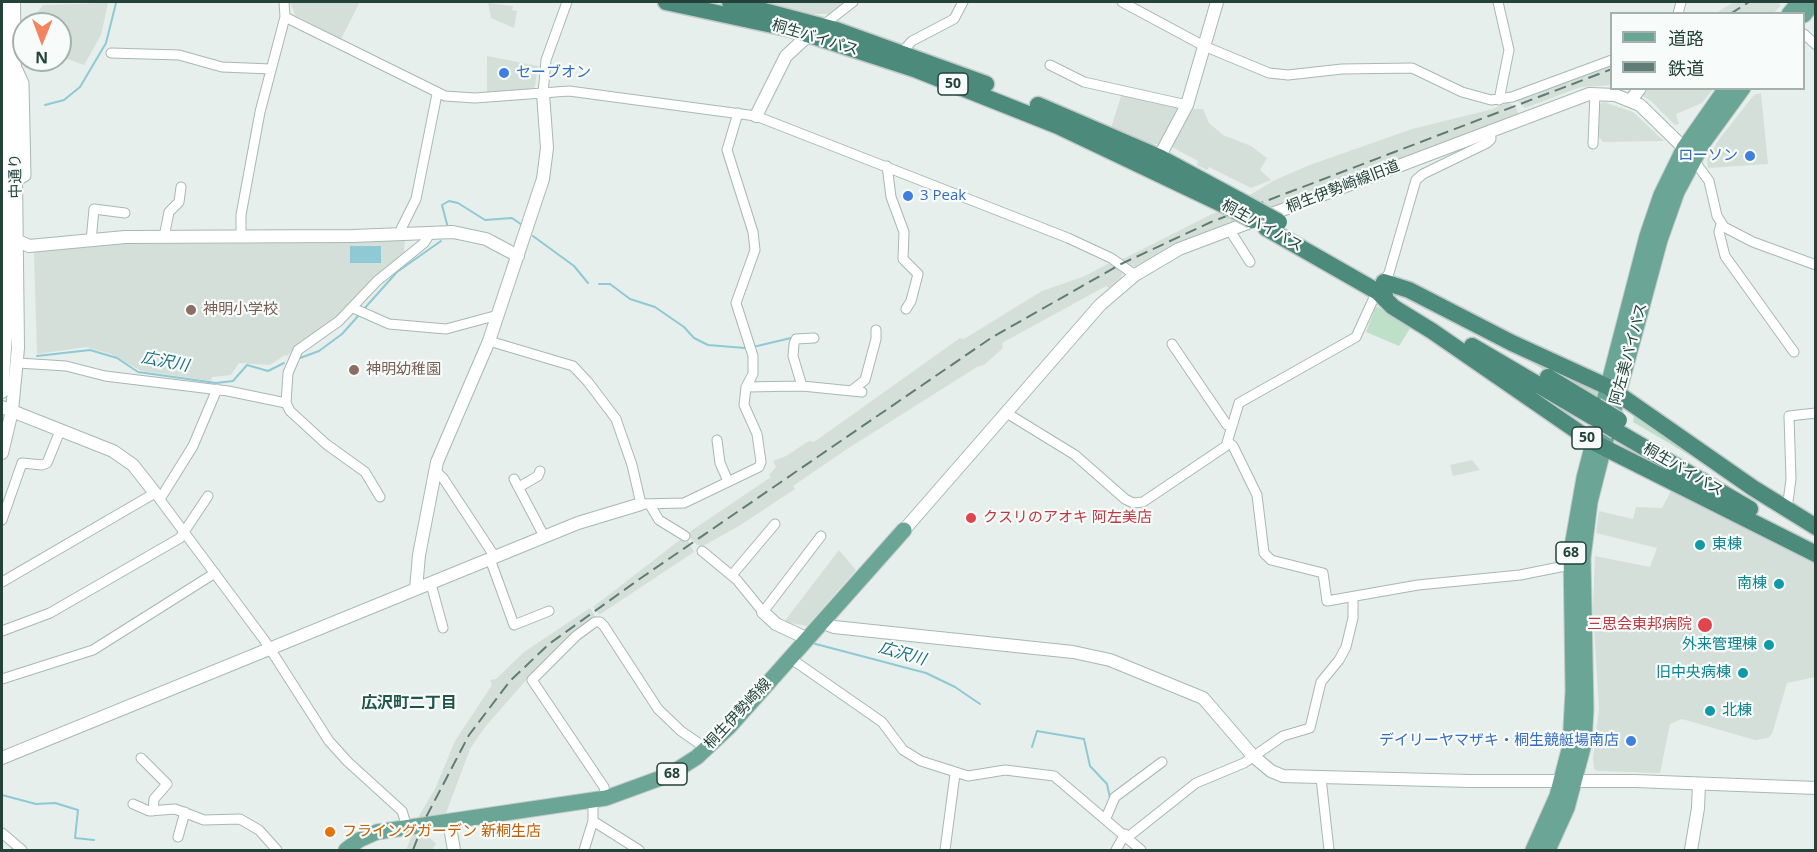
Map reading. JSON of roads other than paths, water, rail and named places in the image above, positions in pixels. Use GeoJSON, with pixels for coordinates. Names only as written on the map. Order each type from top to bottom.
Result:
{"type":"FeatureCollection","features":[{"type":"Feature","properties":{"kind":"highway","name":"桐生バイパス"},"geometry":{"type":"LineString","coordinates":[[666,2],[815,30],[902,52],[1077,121],[1273,225],[1594,412],[1815,535]]}},
{"type":"Feature","properties":{"kind":"highway","name":"桐生バイパス"},"geometry":{"type":"LineString","coordinates":[[730,2],[815,30],[1156,163]]}},
{"type":"Feature","properties":{"kind":"highway","name":"50"},"geometry":{"type":"LineString","coordinates":[[1380,286],[1408,290],[1613,391],[1815,527]]}},
{"type":"Feature","properties":{"kind":"highway","name":"50"},"geometry":{"type":"LineString","coordinates":[[1380,286],[1393,307],[1599,445],[1815,554]]}},
{"type":"Feature","properties":{"kind":"highway","name":"桐生バイパス"},"geometry":{"type":"LineString","coordinates":[[1617,425],[1815,548]]}},
{"type":"Feature","properties":{"kind":"main road","name":"阿左美バイパス"},"geometry":{"type":"LineString","coordinates":[[1548,850],[1564,817],[1568,781],[1573,710],[1570,566],[1574,523],[1599,445],[1654,217],[1725,90]]}},
{"type":"Feature","properties":{"kind":"main road","name":"阿左美バイパス"},"geometry":{"type":"LineString","coordinates":[[1689,153],[1741,90]]}},
{"type":"Feature","properties":{"kind":"main road","name":"阿左美バイパス"},"geometry":{"type":"LineString","coordinates":[[1533,850],[1584,744],[1586,709],[1583,611],[1584,542],[1599,445]]}},
{"type":"Feature","properties":{"kind":"main road","name":"桐生伊勢崎線"},"geometry":{"type":"LineString","coordinates":[[346,850],[370,835],[407,827],[599,799],[658,781],[707,749],[904,530]]}},
{"type":"Feature","properties":{"kind":"street","name":"中通り"},"geometry":{"type":"LineString","coordinates":[[2,2],[4,234],[2,392]]}},
{"type":"Feature","properties":{"kind":"street","name":"中通り"},"geometry":{"type":"LineString","coordinates":[[7,409],[18,363],[14,2]]}},
{"type":"Feature","properties":{"kind":"street"},"geometry":{"type":"LineString","coordinates":[[241,237],[241,215],[271,69],[285,17],[284,2]]}},
{"type":"Feature","properties":{"kind":"street"},"geometry":{"type":"LineString","coordinates":[[416,589],[419,555],[435,471],[442,447],[489,341],[545,168],[547,148],[543,94],[546,60],[567,2]]}},
{"type":"Feature","properties":{"kind":"street"},"geometry":{"type":"LineString","coordinates":[[756,116],[786,56],[815,30],[853,2]]}},
{"type":"Feature","properties":{"kind":"street"},"geometry":{"type":"LineString","coordinates":[[902,52],[912,41],[954,19],[963,2]]}},
{"type":"Feature","properties":{"kind":"street"},"geometry":{"type":"LineString","coordinates":[[1122,2],[1204,46],[1276,74],[1412,68],[1470,95],[1499,100],[1610,60]]}},
{"type":"Feature","properties":{"kind":"street"},"geometry":{"type":"LineString","coordinates":[[1135,9],[1144,2]]}},
{"type":"Feature","properties":{"kind":"street"},"geometry":{"type":"LineString","coordinates":[[1156,163],[1188,105],[1217,2]]}},
{"type":"Feature","properties":{"kind":"street"},"geometry":{"type":"LineString","coordinates":[[1498,2],[1509,46],[1499,100]]}},
{"type":"Feature","properties":{"kind":"street"},"geometry":{"type":"LineString","coordinates":[[285,17],[295,19],[437,93],[457,98],[577,92],[756,116],[1068,238],[1111,258],[1135,275]]}},
{"type":"Feature","properties":{"kind":"street"},"geometry":{"type":"LineString","coordinates":[[111,53],[179,55],[222,67],[271,69]]}},
{"type":"Feature","properties":{"kind":"street"},"geometry":{"type":"LineString","coordinates":[[1050,65],[1084,82],[1188,105]]}},
{"type":"Feature","properties":{"kind":"street"},"geometry":{"type":"LineString","coordinates":[[399,233],[416,199],[437,93]]}},
{"type":"Feature","properties":{"kind":"street"},"geometry":{"type":"LineString","coordinates":[[1593,144],[1595,93]]}},
{"type":"Feature","properties":{"kind":"street","name":"桐生伊勢崎線旧道"},"geometry":{"type":"LineString","coordinates":[[904,530],[1100,305],[1135,275],[1179,249],[1576,97],[1595,93],[1631,94],[1689,153]]}},
{"type":"Feature","properties":{"kind":"street"},"geometry":{"type":"LineString","coordinates":[[2,758],[544,536],[645,505],[684,503],[761,465],[757,434],[745,412],[746,387],[753,374],[753,356],[736,303],[755,250],[753,232],[727,150],[738,113]]}},
{"type":"Feature","properties":{"kind":"street"},"geometry":{"type":"LineString","coordinates":[[1005,412],[1075,455],[1133,502],[1150,498],[1221,450],[1228,442],[1239,402],[1356,338],[1380,286],[1389,273],[1416,180],[1423,174],[1487,143],[1491,139],[1491,130]]}},
{"type":"Feature","properties":{"kind":"street"},"geometry":{"type":"LineString","coordinates":[[1689,153],[1709,181],[1721,224],[1719,232],[1725,256],[1794,352]]}},
{"type":"Feature","properties":{"kind":"street"},"geometry":{"type":"LineString","coordinates":[[886,166],[891,197],[904,232],[903,259],[918,273],[911,301],[906,309]]}},
{"type":"Feature","properties":{"kind":"street"},"geometry":{"type":"LineString","coordinates":[[164,237],[169,212],[178,202],[181,187]]}},
{"type":"Feature","properties":{"kind":"street"},"geometry":{"type":"LineString","coordinates":[[91,241],[94,209],[125,213]]}},
{"type":"Feature","properties":{"kind":"street"},"geometry":{"type":"LineString","coordinates":[[1721,224],[1754,242],[1815,265]]}},
{"type":"Feature","properties":{"kind":"street"},"geometry":{"type":"LineString","coordinates":[[1229,229],[1250,262]]}},
{"type":"Feature","properties":{"kind":"street"},"geometry":{"type":"LineString","coordinates":[[4,234],[18,242],[38,246],[125,237],[241,237],[431,231],[476,236],[518,256]]}},
{"type":"Feature","properties":{"kind":"street"},"geometry":{"type":"LineString","coordinates":[[380,497],[365,472],[323,442],[290,411],[286,404],[288,373],[294,355],[359,311],[377,281],[424,243],[431,231]]}},
{"type":"Feature","properties":{"kind":"street"},"geometry":{"type":"LineString","coordinates":[[359,311],[389,324],[446,329],[490,315],[498,315]]}},
{"type":"Feature","properties":{"kind":"street"},"geometry":{"type":"LineString","coordinates":[[851,391],[865,380],[876,339],[876,330]]}},
{"type":"Feature","properties":{"kind":"street"},"geometry":{"type":"LineString","coordinates":[[802,386],[793,356],[794,344],[796,339],[813,338]]}},
{"type":"Feature","properties":{"kind":"street"},"geometry":{"type":"LineString","coordinates":[[489,341],[573,366],[616,419],[645,505],[659,520],[685,536]]}},
{"type":"Feature","properties":{"kind":"street"},"geometry":{"type":"LineString","coordinates":[[1172,344],[1227,424],[1232,426]]}},
{"type":"Feature","properties":{"kind":"street"},"geometry":{"type":"LineString","coordinates":[[18,363],[66,366],[105,376],[217,389],[286,404]]}},
{"type":"Feature","properties":{"kind":"street"},"geometry":{"type":"LineString","coordinates":[[746,387],[802,386],[861,392]]}},
{"type":"Feature","properties":{"kind":"street"},"geometry":{"type":"LineString","coordinates":[[2,582],[157,496],[193,446],[217,389]]}},
{"type":"Feature","properties":{"kind":"street"},"geometry":{"type":"LineString","coordinates":[[2,453],[7,409],[105,447],[125,458],[157,496],[270,649],[333,746],[402,811],[407,827]]}},
{"type":"Feature","properties":{"kind":"street"},"geometry":{"type":"LineString","coordinates":[[1787,509],[1791,479],[1789,416],[1815,412]]}},
{"type":"Feature","properties":{"kind":"street"},"geometry":{"type":"LineString","coordinates":[[2,520],[22,463],[42,465],[47,463],[60,430]]}},
{"type":"Feature","properties":{"kind":"street"},"geometry":{"type":"LineString","coordinates":[[717,441],[720,463],[728,481]]}},
{"type":"Feature","properties":{"kind":"street"},"geometry":{"type":"LineString","coordinates":[[1228,442],[1233,446],[1257,495],[1264,553],[1271,560],[1323,573],[1327,602],[1418,585],[1520,575],[1570,566]]}},
{"type":"Feature","properties":{"kind":"street"},"geometry":{"type":"LineString","coordinates":[[435,471],[443,478],[492,558],[514,625],[549,611]]}},
{"type":"Feature","properties":{"kind":"street"},"geometry":{"type":"LineString","coordinates":[[540,471],[538,476],[517,483],[544,536]]}},
{"type":"Feature","properties":{"kind":"street"},"geometry":{"type":"LineString","coordinates":[[2,631],[50,612],[185,534],[208,496]]}},
{"type":"Feature","properties":{"kind":"street"},"geometry":{"type":"LineString","coordinates":[[732,575],[775,524]]}},
{"type":"Feature","properties":{"kind":"street"},"geometry":{"type":"LineString","coordinates":[[763,612],[821,536]]}},
{"type":"Feature","properties":{"kind":"street"},"geometry":{"type":"LineString","coordinates":[[702,551],[732,575],[776,624],[806,638]]}},
{"type":"Feature","properties":{"kind":"street"},"geometry":{"type":"LineString","coordinates":[[2,679],[93,650],[215,573]]}},
{"type":"Feature","properties":{"kind":"street"},"geometry":{"type":"LineString","coordinates":[[431,584],[443,628]]}},
{"type":"Feature","properties":{"kind":"street"},"geometry":{"type":"LineString","coordinates":[[1116,850],[1127,835],[1187,789],[1253,756],[1282,736],[1310,728],[1321,682],[1339,660],[1346,646],[1353,618],[1353,598]]}},
{"type":"Feature","properties":{"kind":"street"},"geometry":{"type":"LineString","coordinates":[[584,850],[604,787],[532,680],[576,636],[598,621],[658,709],[681,731],[707,749]]}},
{"type":"Feature","properties":{"kind":"street"},"geometry":{"type":"LineString","coordinates":[[821,622],[834,627],[1073,651],[1110,660],[1203,698],[1253,756],[1279,775],[1321,778],[1568,781],[1815,788]]}},
{"type":"Feature","properties":{"kind":"street"},"geometry":{"type":"LineString","coordinates":[[789,658],[882,722],[903,750],[927,764],[968,776],[1005,770],[1054,776],[1127,835],[1141,850]]}},
{"type":"Feature","properties":{"kind":"street"},"geometry":{"type":"LineString","coordinates":[[141,758],[167,784],[154,799],[153,811]]}},
{"type":"Feature","properties":{"kind":"street"},"geometry":{"type":"LineString","coordinates":[[1106,818],[1115,797],[1162,762]]}},
{"type":"Feature","properties":{"kind":"street"},"geometry":{"type":"LineString","coordinates":[[945,850],[955,774]]}},
{"type":"Feature","properties":{"kind":"street"},"geometry":{"type":"LineString","coordinates":[[1321,778],[1329,850]]}},
{"type":"Feature","properties":{"kind":"street"},"geometry":{"type":"LineString","coordinates":[[1691,850],[1698,808],[1699,784]]}},
{"type":"Feature","properties":{"kind":"street"},"geometry":{"type":"LineString","coordinates":[[133,804],[153,811],[166,808],[185,812],[201,819],[232,818],[245,821],[259,830],[277,850]]}},
{"type":"Feature","properties":{"kind":"street"},"geometry":{"type":"LineString","coordinates":[[178,837],[185,812]]}},
{"type":"Feature","properties":{"kind":"street"},"geometry":{"type":"LineString","coordinates":[[449,821],[454,850]]}},
{"type":"Feature","properties":{"kind":"street"},"geometry":{"type":"LineString","coordinates":[[593,821],[639,850]]}},
{"type":"Feature","properties":{"kind":"street"},"geometry":{"type":"LineString","coordinates":[[2,833],[22,850]]}},
{"type":"Feature","properties":{"kind":"water"},"geometry":{"type":"Polygon","coordinates":[[[350,246],[381,246],[381,263],[350,263],[350,246]]]}},
{"type":"Feature","properties":{"kind":"waterway"},"geometry":{"type":"LineString","coordinates":[[45,105],[64,100],[80,87],[106,43],[116,3]]}},
{"type":"Feature","properties":{"kind":"waterway","name":"広沢川"},"geometry":{"type":"LineString","coordinates":[[448,228],[442,205],[449,201],[458,203],[485,220],[512,218],[522,225]]}},
{"type":"Feature","properties":{"kind":"waterway","name":"広沢川"},"geometry":{"type":"LineString","coordinates":[[533,236],[574,266],[588,283]]}},
{"type":"Feature","properties":{"kind":"waterway","name":"広沢川"},"geometry":{"type":"LineString","coordinates":[[363,310],[397,272],[441,241]]}},
{"type":"Feature","properties":{"kind":"waterway"},"geometry":{"type":"LineString","coordinates":[[599,284],[610,284],[630,299],[655,307],[684,327],[694,338],[708,345],[745,348]]}},
{"type":"Feature","properties":{"kind":"waterway","name":"広沢川"},"geometry":{"type":"LineString","coordinates":[[300,358],[319,351],[342,334],[359,315]]}},
{"type":"Feature","properties":{"kind":"waterway"},"geometry":{"type":"LineString","coordinates":[[753,347],[791,338],[789,354],[794,373]]}},
{"type":"Feature","properties":{"kind":"waterway","name":"広沢川"},"geometry":{"type":"LineString","coordinates":[[37,356],[90,350],[117,358],[138,372],[216,383],[233,381],[247,365],[268,371],[284,363]]}},
{"type":"Feature","properties":{"kind":"waterway","name":"広沢川"},"geometry":{"type":"LineString","coordinates":[[812,643],[926,673],[955,687],[980,704]]}},
{"type":"Feature","properties":{"kind":"waterway"},"geometry":{"type":"LineString","coordinates":[[1032,747],[1037,731],[1084,739],[1090,766],[1107,784],[1110,798]]}},
{"type":"Feature","properties":{"kind":"waterway"},"geometry":{"type":"LineString","coordinates":[[2,795],[36,804],[55,803],[78,810],[75,838],[94,840]]}},
{"type":"Feature","properties":{"kind":"railway"},"geometry":{"type":"LineString","coordinates":[[1733,12],[1749,2]]}},
{"type":"Feature","properties":{"kind":"railway"},"geometry":{"type":"LineString","coordinates":[[413,850],[424,821],[469,735],[510,681],[549,644],[641,578],[991,338],[1121,264],[1211,222],[1610,70]]}},
{"type":"Feature","properties":{"kind":"place","name":"セーブオン"},"geometry":{"type":"Point","coordinates":[504,73]}},
{"type":"Feature","properties":{"kind":"place","name":"ローソン"},"geometry":{"type":"Point","coordinates":[1750,156]}},
{"type":"Feature","properties":{"kind":"place","name":"3 Peak"},"geometry":{"type":"Point","coordinates":[908,196]}},
{"type":"Feature","properties":{"kind":"place","name":"神明小学校"},"geometry":{"type":"Point","coordinates":[191,310]}},
{"type":"Feature","properties":{"kind":"place","name":"神明幼稚園"},"geometry":{"type":"Point","coordinates":[354,370]}},
{"type":"Feature","properties":{"kind":"place","name":"クスリのアオキ 阿左美店"},"geometry":{"type":"Point","coordinates":[971,518]}},
{"type":"Feature","properties":{"kind":"place","name":"東棟"},"geometry":{"type":"Point","coordinates":[1700,545]}},
{"type":"Feature","properties":{"kind":"place","name":"南棟"},"geometry":{"type":"Point","coordinates":[1779,584]}},
{"type":"Feature","properties":{"kind":"place","name":"三思会東邦病院"},"geometry":{"type":"Point","coordinates":[1705,625]}},
{"type":"Feature","properties":{"kind":"place","name":"外来管理棟"},"geometry":{"type":"Point","coordinates":[1769,645]}},
{"type":"Feature","properties":{"kind":"place","name":"旧中央病棟"},"geometry":{"type":"Point","coordinates":[1743,673]}},
{"type":"Feature","properties":{"kind":"place","name":"北棟"},"geometry":{"type":"Point","coordinates":[1710,711]}},
{"type":"Feature","properties":{"kind":"place","name":"デイリーヤマザキ・桐生競艇場南店"},"geometry":{"type":"Point","coordinates":[1631,741]}},
{"type":"Feature","properties":{"kind":"place","name":"フライングガーデン 新桐生店"},"geometry":{"type":"Point","coordinates":[330,832]}},
{"type":"Feature","properties":{"kind":"district","name":"広沢町二丁目"},"geometry":{"type":"Point","coordinates":[409,703]}}]}
